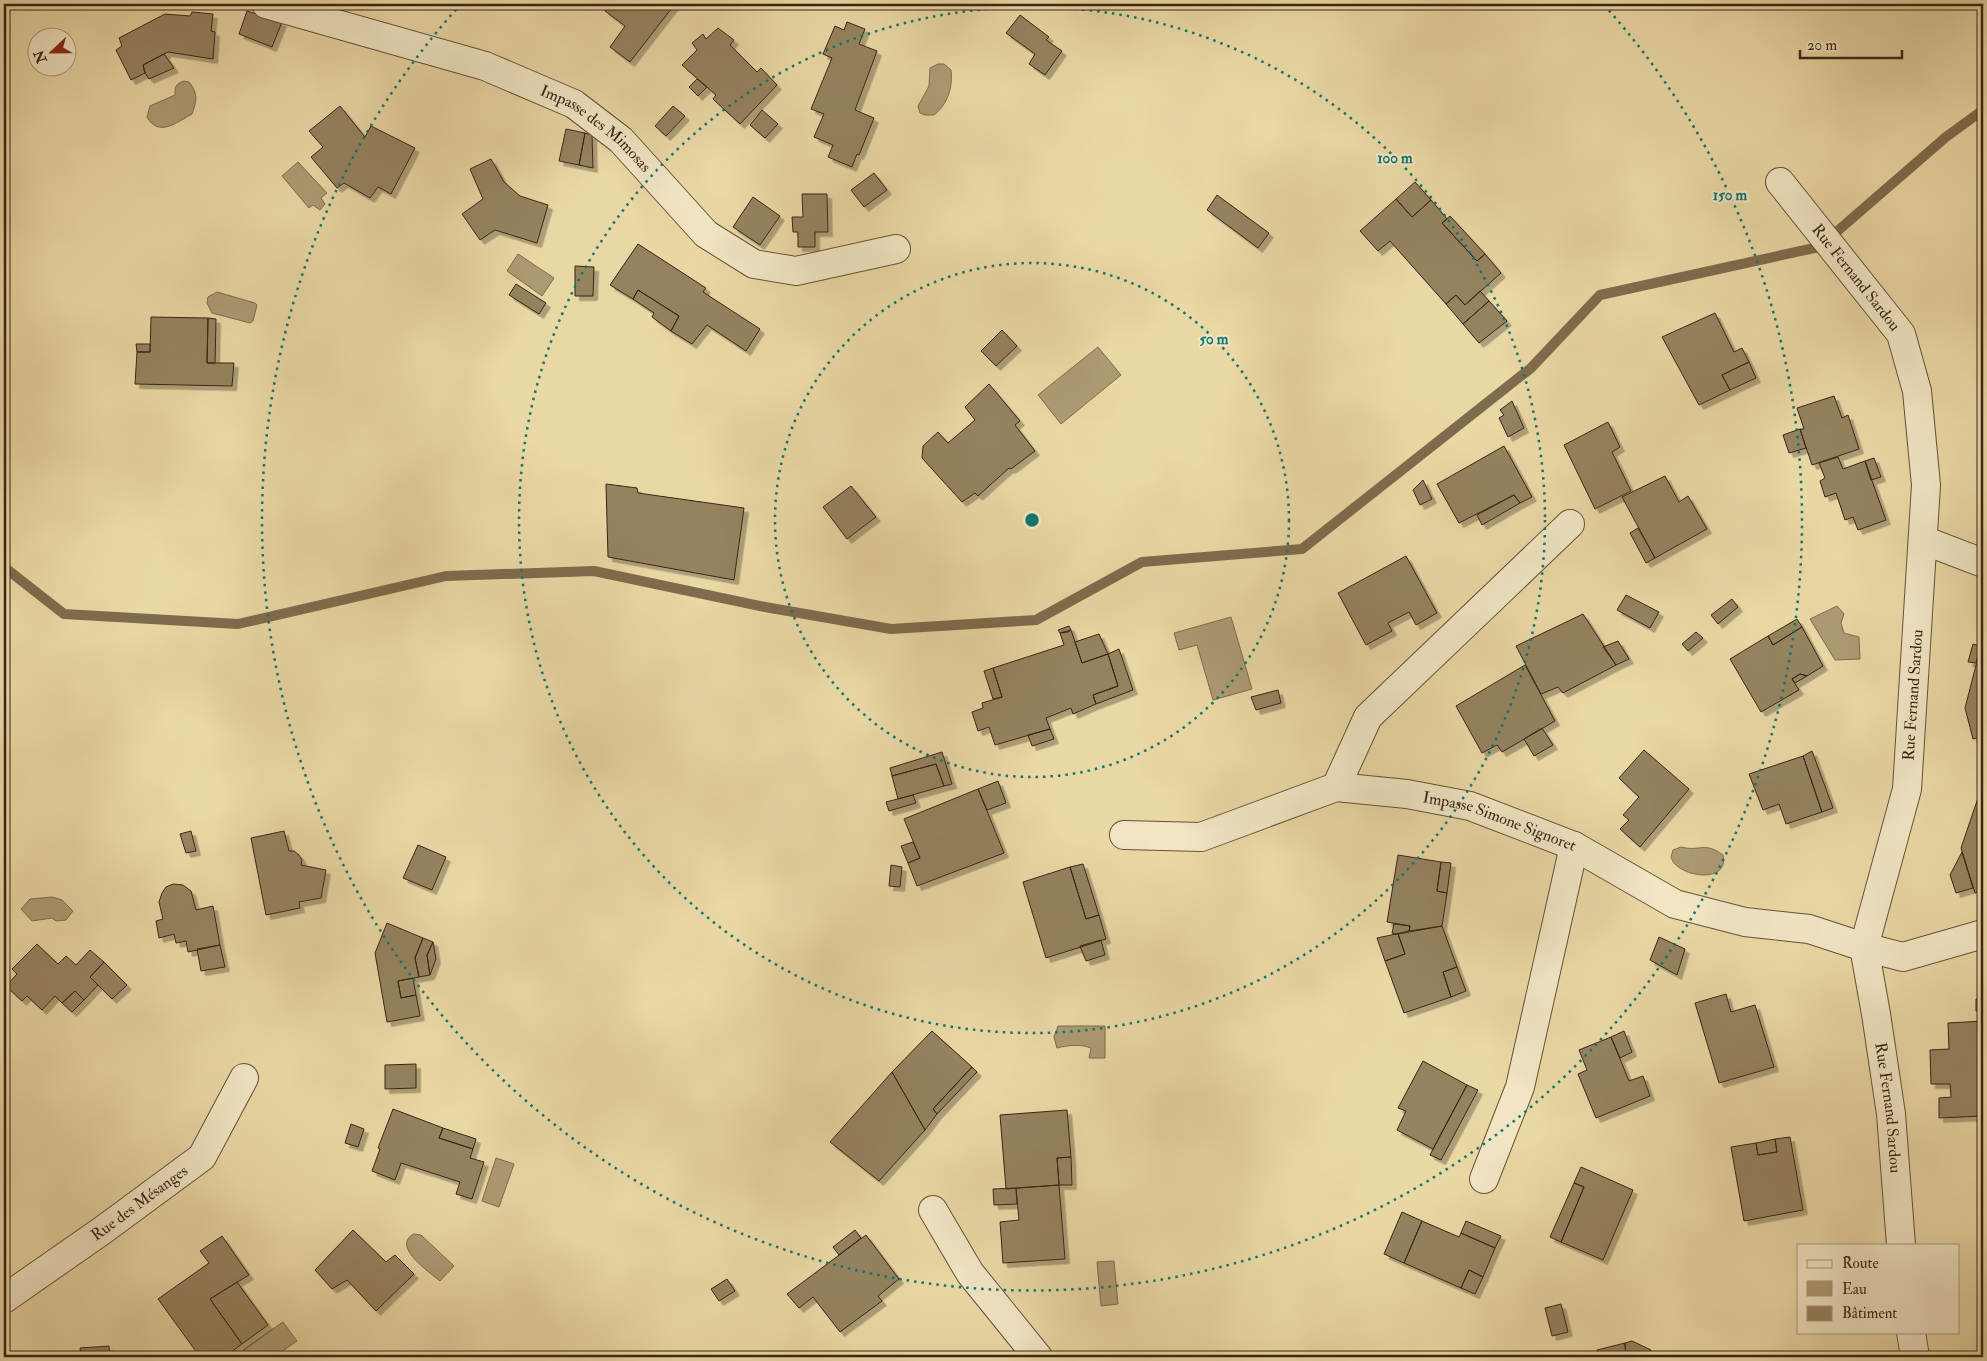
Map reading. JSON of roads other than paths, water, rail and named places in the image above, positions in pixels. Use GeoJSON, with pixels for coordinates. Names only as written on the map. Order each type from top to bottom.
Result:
{"type":"FeatureCollection","features":[{"type":"Feature","properties":{"kind":"street","name":"Impasse des Mimosas"},"geometry":{"type":"LineString","coordinates":[[266,4],[485,66],[574,104],[621,140],[706,234],[754,264],[796,271],[896,249]]}},
{"type":"Feature","properties":{"kind":"street","name":"Rue Fernand Sardou"},"geometry":{"type":"LineString","coordinates":[[1780,182],[1901,334],[1917,391],[1926,485],[1907,789],[1864,947],[1891,1114],[1902,1244]]}},
{"type":"Feature","properties":{"kind":"street"},"geometry":{"type":"LineString","coordinates":[[1336,787],[1368,717],[1570,524]]}},
{"type":"Feature","properties":{"kind":"street"},"geometry":{"type":"LineString","coordinates":[[1922,540],[1983,563]]}},
{"type":"Feature","properties":{"kind":"street","name":"Impasse Simone Signoret"},"geometry":{"type":"LineString","coordinates":[[1124,835],[1201,837],[1336,787],[1407,794],[1470,806],[1574,846],[1676,904],[1745,922],[1809,929],[1864,947],[1903,957],[1983,934]]}},
{"type":"Feature","properties":{"kind":"street"},"geometry":{"type":"LineString","coordinates":[[1484,1179],[1520,1087],[1574,846]]}},
{"type":"Feature","properties":{"kind":"street","name":"Rue des Mésanges"},"geometry":{"type":"LineString","coordinates":[[4,1298],[103,1230],[202,1158],[244,1078]]}},
{"type":"Feature","properties":{"kind":"street"},"geometry":{"type":"LineString","coordinates":[[933,1210],[970,1273],[1038,1357]]}},
{"type":"Feature","properties":{"kind":"street"},"geometry":{"type":"LineString","coordinates":[[1911,1334],[1915,1357]]}},
{"type":"Feature","properties":{"kind":"water"},"geometry":{"type":"Polygon","coordinates":[[[938,64],[944,64],[951,70],[950,89],[939,111],[934,115],[925,115],[920,113],[918,106],[929,86],[930,68],[938,64]]]}},
{"type":"Feature","properties":{"kind":"water"},"geometry":{"type":"Polygon","coordinates":[[[184,81],[189,82],[195,94],[196,101],[192,114],[174,124],[157,127],[147,117],[150,106],[175,95],[176,86],[184,81]]]}},
{"type":"Feature","properties":{"kind":"water"},"geometry":{"type":"Polygon","coordinates":[[[298,162],[327,193],[321,198],[325,204],[320,210],[313,205],[309,208],[282,176],[298,162]]]}},
{"type":"Feature","properties":{"kind":"water"},"geometry":{"type":"Polygon","coordinates":[[[518,254],[554,278],[542,296],[507,271],[518,254]]]}},
{"type":"Feature","properties":{"kind":"water"},"geometry":{"type":"Polygon","coordinates":[[[217,292],[255,303],[257,305],[253,321],[250,323],[212,313],[207,303],[208,297],[217,292]]]}},
{"type":"Feature","properties":{"kind":"water"},"geometry":{"type":"Polygon","coordinates":[[[1098,347],[1121,375],[1061,424],[1038,395],[1098,347]]]}},
{"type":"Feature","properties":{"kind":"water"},"geometry":{"type":"Polygon","coordinates":[[[1837,606],[1844,614],[1841,623],[1844,633],[1859,637],[1860,659],[1835,660],[1810,619],[1837,606]]]}},
{"type":"Feature","properties":{"kind":"water"},"geometry":{"type":"Polygon","coordinates":[[[1231,617],[1252,689],[1213,700],[1197,645],[1179,650],[1174,633],[1231,617]]]}},
{"type":"Feature","properties":{"kind":"water"},"geometry":{"type":"Polygon","coordinates":[[[1681,847],[1706,848],[1717,851],[1723,855],[1723,864],[1720,870],[1706,875],[1681,869],[1671,858],[1673,850],[1681,847]]]}},
{"type":"Feature","properties":{"kind":"water"},"geometry":{"type":"Polygon","coordinates":[[[52,897],[62,900],[73,911],[66,920],[56,921],[52,918],[32,921],[21,909],[30,899],[52,897]]]}},
{"type":"Feature","properties":{"kind":"water"},"geometry":{"type":"Polygon","coordinates":[[[1058,1026],[1105,1026],[1105,1058],[1089,1058],[1091,1048],[1083,1046],[1074,1045],[1057,1048],[1054,1037],[1058,1026]]]}},
{"type":"Feature","properties":{"kind":"water"},"geometry":{"type":"Polygon","coordinates":[[[496,1158],[514,1164],[499,1207],[482,1201],[496,1158]]]}},
{"type":"Feature","properties":{"kind":"water"},"geometry":{"type":"Polygon","coordinates":[[[414,1234],[421,1235],[454,1266],[440,1281],[420,1265],[409,1252],[408,1239],[414,1234]]]}},
{"type":"Feature","properties":{"kind":"water"},"geometry":{"type":"Polygon","coordinates":[[[1114,1261],[1118,1304],[1101,1306],[1097,1262],[1114,1261]]]}},
{"type":"Feature","properties":{"kind":"water"},"geometry":{"type":"Polygon","coordinates":[[[283,1322],[297,1341],[274,1357],[249,1357],[243,1350],[283,1322]]]}},
{"type":"Feature","properties":{"kind":"waterway"},"geometry":{"type":"LineString","coordinates":[[4,567],[64,614],[238,624],[446,576],[594,571],[765,607],[891,629],[1036,620],[1142,562],[1302,549],[1531,368],[1600,295],[1819,247],[1946,137],[1983,110]]}}]}
